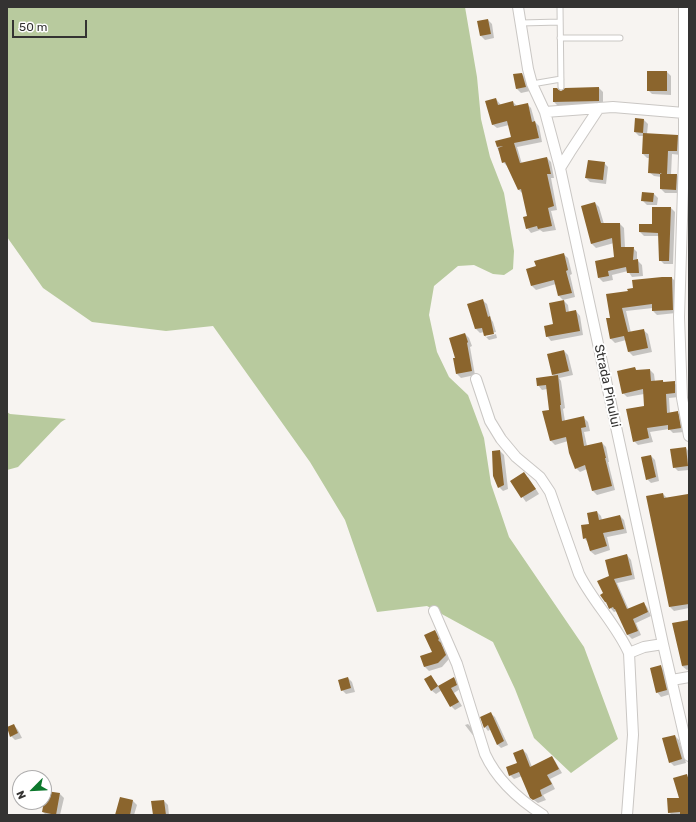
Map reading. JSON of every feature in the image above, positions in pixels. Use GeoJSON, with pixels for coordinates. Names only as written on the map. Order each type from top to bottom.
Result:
{"type":"FeatureCollection","features":[{"type":"Feature","properties":{"kind":"street","name":"Strada Pinului"},"geometry":{"type":"LineString","coordinates":[[518,7],[524,52],[532,84],[545,112],[560,168],[663,644],[689,756]]}},
{"type":"Feature","properties":{"kind":"street"},"geometry":{"type":"LineString","coordinates":[[684,7],[686,115],[679,317],[689,436]]}},
{"type":"Feature","properties":{"kind":"street"},"geometry":{"type":"LineString","coordinates":[[545,112],[614,106],[686,115]]}},
{"type":"Feature","properties":{"kind":"street"},"geometry":{"type":"LineString","coordinates":[[560,168],[599,108]]}},
{"type":"Feature","properties":{"kind":"street"},"geometry":{"type":"LineString","coordinates":[[476,378],[490,421],[501,439],[516,457],[545,483],[556,508],[579,574],[584,584],[614,626],[629,654],[633,735],[628,815]]}},
{"type":"Feature","properties":{"kind":"street"},"geometry":{"type":"LineString","coordinates":[[434,611],[457,664],[489,763],[504,784],[530,807],[543,815]]}},
{"type":"Feature","properties":{"kind":"street"},"geometry":{"type":"LineString","coordinates":[[629,654],[644,647],[663,644]]}},
{"type":"Feature","properties":{"kind":"street"},"geometry":{"type":"LineString","coordinates":[[672,680],[689,677]]}},
{"type":"Feature","properties":{"kind":"lane"},"geometry":{"type":"LineString","coordinates":[[560,7],[561,87]]}},
{"type":"Feature","properties":{"kind":"lane"},"geometry":{"type":"LineString","coordinates":[[521,23],[560,22]]}},
{"type":"Feature","properties":{"kind":"lane"},"geometry":{"type":"LineString","coordinates":[[560,38],[620,38]]}},
{"type":"Feature","properties":{"kind":"lane"},"geometry":{"type":"LineString","coordinates":[[532,84],[560,79]]}},
{"type":"Feature","properties":{"kind":"green space"},"geometry":{"type":"Polygon","coordinates":[[[7,7],[465,7],[477,77],[481,119],[490,157],[504,193],[514,251],[513,269],[504,275],[493,274],[474,265],[458,266],[434,286],[429,315],[437,352],[449,377],[468,395],[484,438],[491,484],[509,537],[584,647],[618,739],[571,773],[534,738],[515,689],[493,642],[427,606],[377,612],[345,520],[310,462],[213,326],[166,331],[92,322],[43,288],[7,237],[7,7]]]}},
{"type":"Feature","properties":{"kind":"green space"},"geometry":{"type":"Polygon","coordinates":[[[7,412],[10,414],[66,419],[61,422],[18,467],[7,470],[7,412]]]}},
{"type":"Feature","properties":{"kind":"building"},"geometry":{"type":"Polygon","coordinates":[[[488,19],[491,34],[480,36],[477,21],[488,19]]]}},
{"type":"Feature","properties":{"kind":"building"},"geometry":{"type":"Polygon","coordinates":[[[647,71],[667,71],[667,91],[647,91],[647,71]]]}},
{"type":"Feature","properties":{"kind":"building"},"geometry":{"type":"Polygon","coordinates":[[[522,73],[526,87],[516,89],[513,74],[522,73]]]}},
{"type":"Feature","properties":{"kind":"building"},"geometry":{"type":"Polygon","coordinates":[[[599,87],[599,101],[553,102],[553,88],[557,88],[561,91],[565,88],[599,87]]]}},
{"type":"Feature","properties":{"kind":"building"},"geometry":{"type":"Polygon","coordinates":[[[496,98],[498,105],[513,101],[514,106],[528,103],[532,122],[535,121],[539,138],[514,143],[520,163],[547,157],[551,174],[547,174],[554,206],[548,208],[552,226],[538,229],[537,226],[526,229],[523,217],[527,216],[521,189],[518,190],[505,162],[502,163],[498,148],[503,146],[497,147],[495,141],[511,137],[507,121],[492,125],[485,101],[496,98]]]}},
{"type":"Feature","properties":{"kind":"building"},"geometry":{"type":"Polygon","coordinates":[[[635,118],[644,119],[643,133],[634,132],[635,118]]]}},
{"type":"Feature","properties":{"kind":"building"},"geometry":{"type":"Polygon","coordinates":[[[643,133],[678,135],[677,151],[668,151],[667,174],[677,174],[676,190],[660,189],[660,174],[648,173],[649,154],[642,154],[643,133]]]}},
{"type":"Feature","properties":{"kind":"building"},"geometry":{"type":"Polygon","coordinates":[[[588,160],[605,162],[603,180],[585,178],[588,160]]]}},
{"type":"Feature","properties":{"kind":"building"},"geometry":{"type":"Polygon","coordinates":[[[642,192],[654,193],[653,202],[641,201],[642,192]]]}},
{"type":"Feature","properties":{"kind":"building"},"geometry":{"type":"Polygon","coordinates":[[[595,202],[601,223],[620,223],[621,247],[634,247],[633,260],[638,259],[639,273],[627,273],[626,267],[608,271],[609,276],[598,278],[595,261],[614,257],[612,238],[591,244],[581,206],[595,202]]]}},
{"type":"Feature","properties":{"kind":"building"},"geometry":{"type":"Polygon","coordinates":[[[652,207],[671,207],[669,261],[659,261],[658,233],[639,232],[639,224],[652,224],[652,207]]]}},
{"type":"Feature","properties":{"kind":"building"},"geometry":{"type":"Polygon","coordinates":[[[564,253],[568,270],[566,271],[572,293],[558,296],[554,280],[531,286],[526,269],[536,266],[534,261],[564,253]]]}},
{"type":"Feature","properties":{"kind":"building"},"geometry":{"type":"Polygon","coordinates":[[[672,277],[673,310],[652,311],[652,304],[622,308],[628,332],[644,329],[648,348],[628,352],[624,336],[610,339],[606,318],[610,318],[606,294],[628,291],[627,289],[633,288],[632,280],[672,277]]]}},
{"type":"Feature","properties":{"kind":"building"},"geometry":{"type":"Polygon","coordinates":[[[483,299],[488,317],[490,316],[494,334],[484,336],[482,328],[475,329],[467,304],[483,299]]]}},
{"type":"Feature","properties":{"kind":"building"},"geometry":{"type":"Polygon","coordinates":[[[564,300],[566,312],[576,310],[580,331],[546,337],[544,326],[553,324],[549,303],[564,300]]]}},
{"type":"Feature","properties":{"kind":"building"},"geometry":{"type":"Polygon","coordinates":[[[465,333],[468,342],[472,371],[456,374],[453,358],[455,358],[449,338],[465,333]]]}},
{"type":"Feature","properties":{"kind":"building"},"geometry":{"type":"Polygon","coordinates":[[[564,350],[569,371],[552,375],[547,354],[564,350]]]}},
{"type":"Feature","properties":{"kind":"building"},"geometry":{"type":"Polygon","coordinates":[[[635,367],[636,370],[650,369],[651,381],[675,381],[675,393],[666,394],[667,413],[678,411],[681,428],[668,430],[668,425],[647,428],[649,438],[633,442],[626,409],[644,406],[643,389],[622,394],[617,371],[635,367]]]}},
{"type":"Feature","properties":{"kind":"building"},"geometry":{"type":"Polygon","coordinates":[[[558,375],[562,421],[584,416],[586,427],[581,428],[584,446],[602,442],[612,486],[592,491],[585,465],[575,469],[569,453],[566,437],[550,441],[542,411],[549,410],[546,385],[537,386],[536,378],[558,375]]]}},
{"type":"Feature","properties":{"kind":"building"},"geometry":{"type":"Polygon","coordinates":[[[686,447],[688,466],[673,468],[670,449],[686,447]]]}},
{"type":"Feature","properties":{"kind":"building"},"geometry":{"type":"Polygon","coordinates":[[[500,450],[504,485],[498,488],[493,476],[492,451],[500,450]]]}},
{"type":"Feature","properties":{"kind":"building"},"geometry":{"type":"Polygon","coordinates":[[[651,455],[656,477],[646,480],[641,457],[651,455]]]}},
{"type":"Feature","properties":{"kind":"building"},"geometry":{"type":"Polygon","coordinates":[[[524,472],[536,489],[521,498],[510,481],[524,472]]]}},
{"type":"Feature","properties":{"kind":"building"},"geometry":{"type":"Polygon","coordinates":[[[663,493],[664,498],[688,494],[689,499],[689,604],[669,607],[646,496],[663,493]]]}},
{"type":"Feature","properties":{"kind":"building"},"geometry":{"type":"Polygon","coordinates":[[[597,511],[599,520],[620,515],[624,529],[603,533],[607,546],[590,551],[586,538],[583,539],[581,525],[589,524],[587,513],[597,511]]]}},
{"type":"Feature","properties":{"kind":"building"},"geometry":{"type":"Polygon","coordinates":[[[627,554],[632,575],[614,579],[627,609],[644,602],[648,612],[633,619],[638,631],[627,635],[615,609],[613,607],[609,609],[606,602],[600,595],[603,593],[597,581],[609,576],[605,560],[627,554]]]}},
{"type":"Feature","properties":{"kind":"building"},"geometry":{"type":"Polygon","coordinates":[[[689,620],[689,665],[682,666],[672,623],[689,620]]]}},
{"type":"Feature","properties":{"kind":"building"},"geometry":{"type":"Polygon","coordinates":[[[435,630],[439,639],[438,640],[441,643],[446,655],[438,663],[424,667],[420,656],[432,652],[424,635],[435,630]]]}},
{"type":"Feature","properties":{"kind":"building"},"geometry":{"type":"Polygon","coordinates":[[[661,665],[667,690],[656,693],[650,668],[661,665]]]}},
{"type":"Feature","properties":{"kind":"building"},"geometry":{"type":"Polygon","coordinates":[[[431,675],[438,686],[431,691],[424,679],[431,675]]]}},
{"type":"Feature","properties":{"kind":"building"},"geometry":{"type":"Polygon","coordinates":[[[348,677],[351,688],[341,691],[338,680],[348,677]]]}},
{"type":"Feature","properties":{"kind":"building"},"geometry":{"type":"Polygon","coordinates":[[[454,677],[457,685],[451,688],[459,702],[450,707],[438,686],[454,677]]]}},
{"type":"Feature","properties":{"kind":"building"},"geometry":{"type":"Polygon","coordinates":[[[491,712],[504,741],[497,745],[488,725],[484,728],[480,717],[491,712]]]}},
{"type":"Feature","properties":{"kind":"building"},"geometry":{"type":"Polygon","coordinates":[[[14,724],[18,733],[10,737],[7,727],[14,724]]]}},
{"type":"Feature","properties":{"kind":"building"},"geometry":{"type":"Polygon","coordinates":[[[675,735],[682,759],[669,763],[662,738],[675,735]]]}},
{"type":"Feature","properties":{"kind":"building"},"geometry":{"type":"Polygon","coordinates":[[[523,749],[530,767],[552,756],[559,769],[547,775],[552,784],[540,790],[542,796],[533,800],[530,798],[519,772],[509,776],[506,767],[517,763],[513,753],[523,749]]]}},
{"type":"Feature","properties":{"kind":"building"},"geometry":{"type":"Polygon","coordinates":[[[687,774],[689,781],[689,815],[680,815],[680,812],[668,813],[667,798],[679,798],[673,778],[687,774]]]}},
{"type":"Feature","properties":{"kind":"building"},"geometry":{"type":"Polygon","coordinates":[[[52,792],[60,793],[56,815],[42,812],[42,810],[52,810],[52,792]]]}},
{"type":"Feature","properties":{"kind":"building"},"geometry":{"type":"Polygon","coordinates":[[[120,797],[133,800],[130,815],[115,815],[120,797]]]}},
{"type":"Feature","properties":{"kind":"building"},"geometry":{"type":"Polygon","coordinates":[[[164,800],[166,815],[153,815],[151,801],[164,800]]]}}]}
